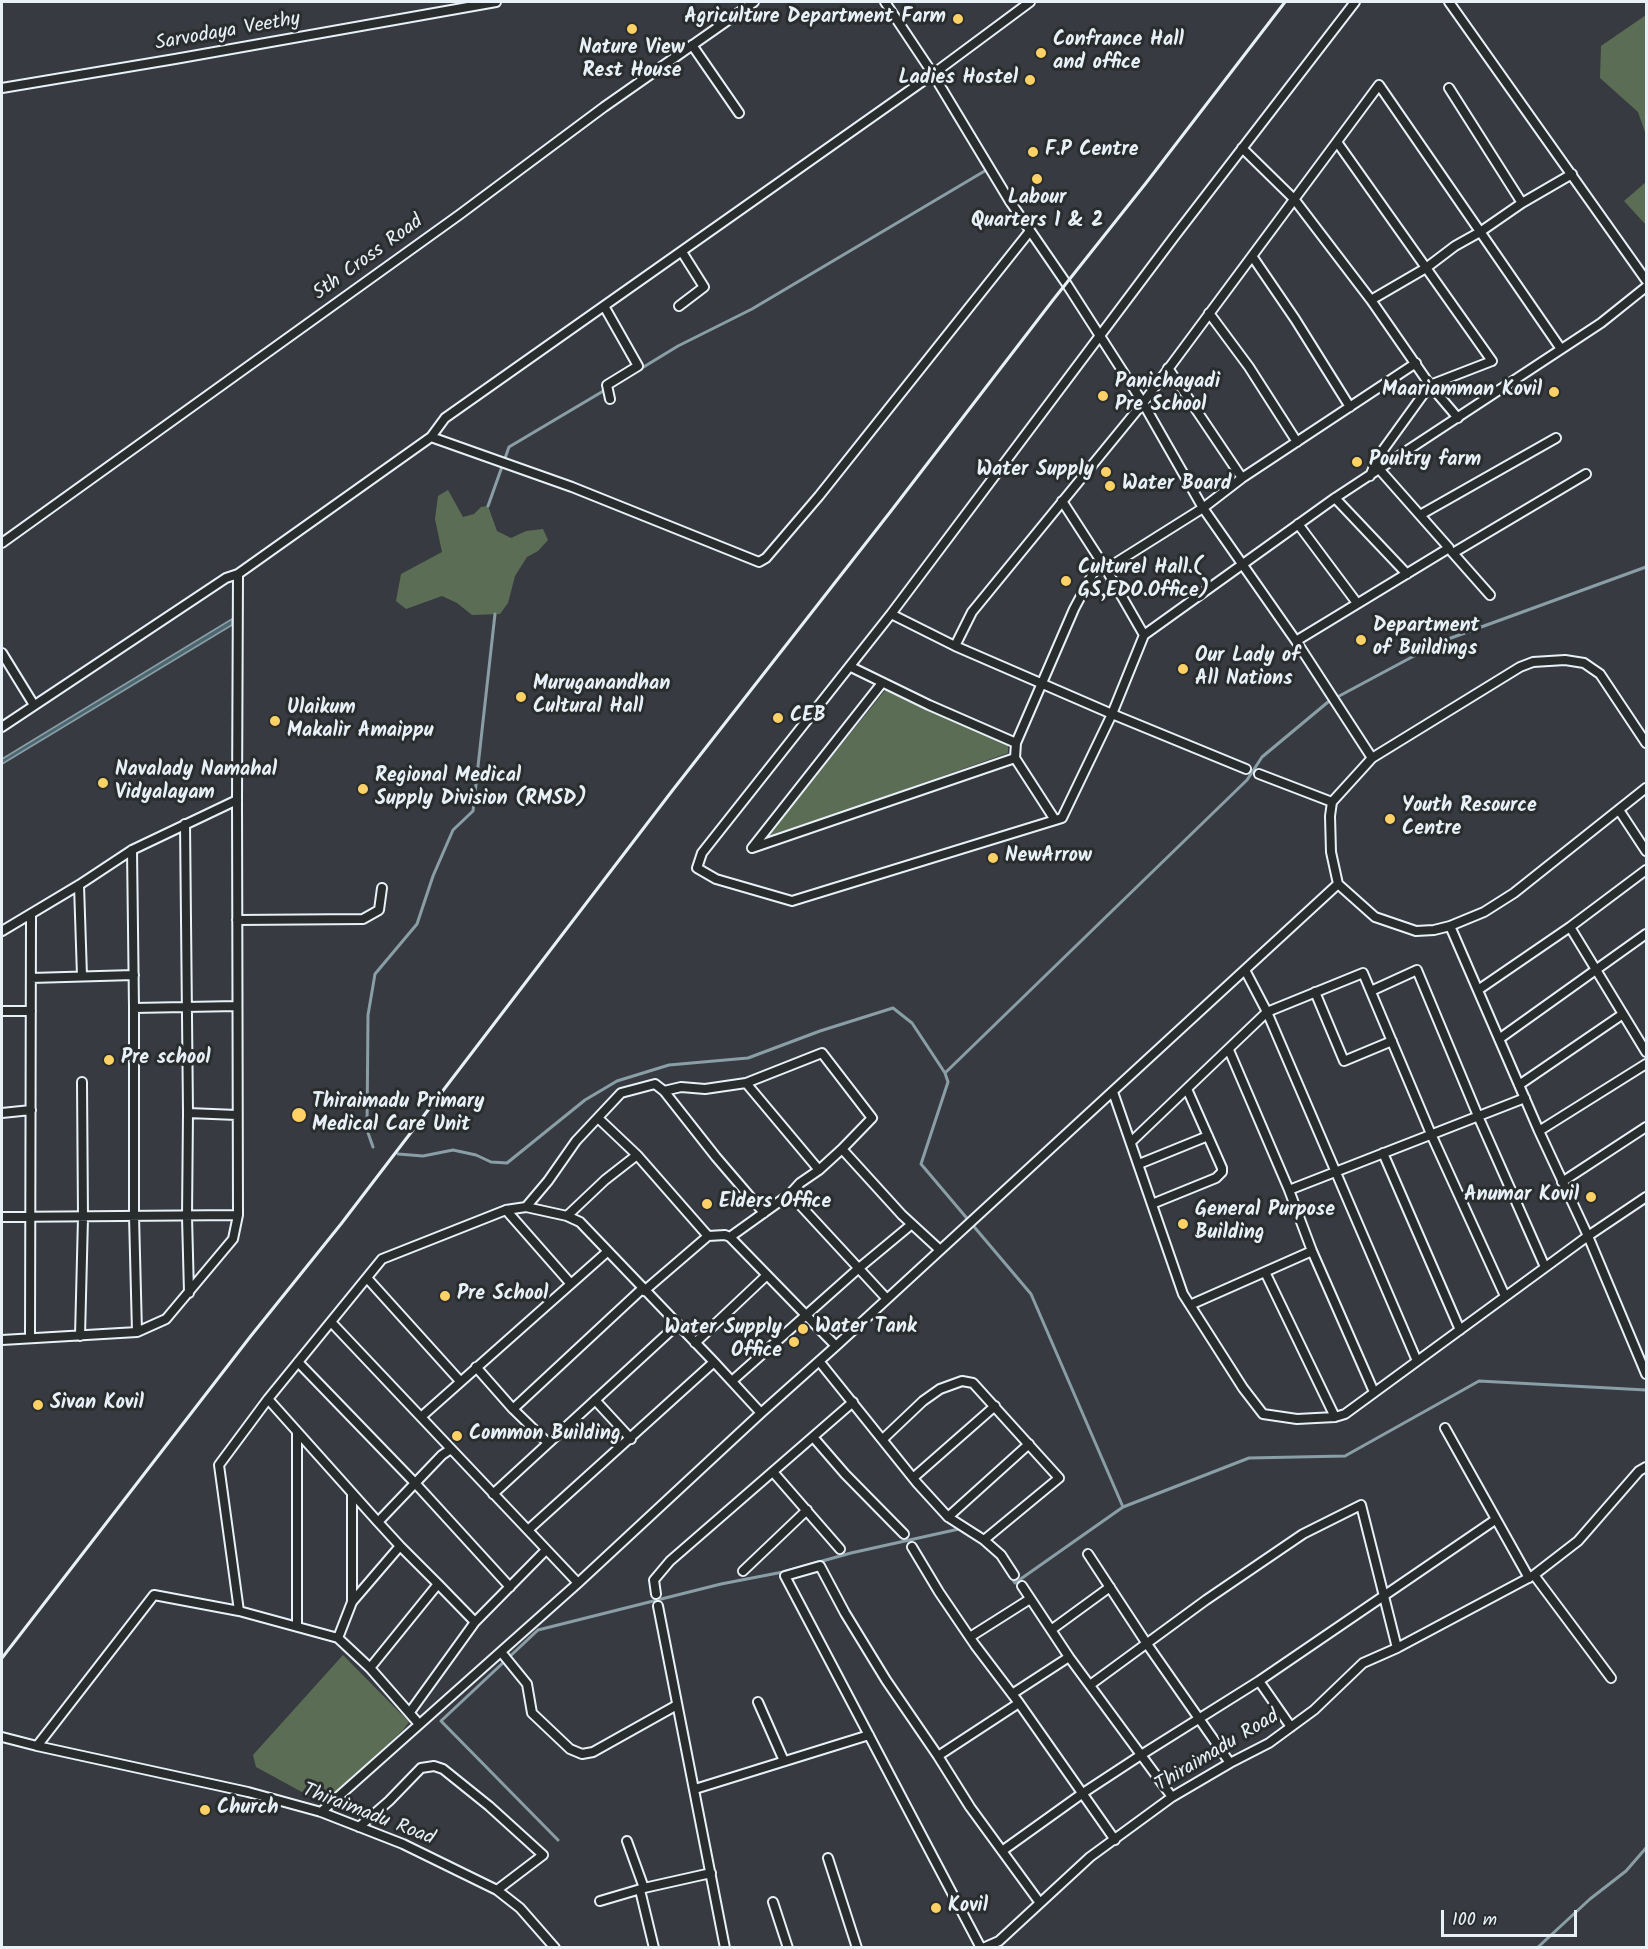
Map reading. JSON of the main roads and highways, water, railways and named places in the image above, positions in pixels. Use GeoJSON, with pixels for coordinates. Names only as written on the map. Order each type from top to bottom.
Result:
{"type":"FeatureCollection","features":[{"type":"Feature","properties":{"kind":"water"},"geometry":{"type":"Polygon","coordinates":[[[232,619],[232,625],[2,764],[2,759],[232,619]]]}},
{"type":"Feature","properties":{"kind":"waterway"},"geometry":{"type":"LineString","coordinates":[[637,371],[678,346],[752,309],[988,169]]}},
{"type":"Feature","properties":{"kind":"waterway"},"geometry":{"type":"LineString","coordinates":[[488,506],[509,447],[605,390]]}},
{"type":"Feature","properties":{"kind":"waterway"},"geometry":{"type":"LineString","coordinates":[[398,1154],[423,1156],[453,1150],[476,1155],[491,1162],[507,1163],[585,1100],[617,1081],[669,1065],[748,1058],[820,1031],[893,1008],[912,1023],[945,1073],[1247,780],[1262,757],[1328,702],[1440,642],[1646,567]]}},
{"type":"Feature","properties":{"kind":"waterway"},"geometry":{"type":"LineString","coordinates":[[373,1147],[367,1130],[368,1015],[375,974],[417,924],[433,876],[453,830],[473,811],[495,614]]}},
{"type":"Feature","properties":{"kind":"waterway"},"geometry":{"type":"LineString","coordinates":[[945,1073],[948,1082],[921,1164],[1031,1294],[1123,1507],[1249,1458],[1345,1456],[1479,1381],[1646,1390]]}},
{"type":"Feature","properties":{"kind":"waterway"},"geometry":{"type":"LineString","coordinates":[[1011,1577],[1015,1583],[1123,1507]]}},
{"type":"Feature","properties":{"kind":"waterway"},"geometry":{"type":"LineString","coordinates":[[558,1840],[441,1721],[538,1630],[721,1584],[783,1572],[851,1553],[959,1529],[984,1545]]}},
{"type":"Feature","properties":{"kind":"waterway"},"geometry":{"type":"LineString","coordinates":[[996,1555],[1004,1566]]}},
{"type":"Feature","properties":{"kind":"waterway"},"geometry":{"type":"LineString","coordinates":[[1537,1948],[1590,1899],[1626,1871],[1646,1848]]}},
{"type":"Feature","properties":{"kind":"railway"},"geometry":{"type":"LineString","coordinates":[[2,1658],[250,1337],[341,1224],[672,791],[1285,2]]}},
{"type":"Feature","properties":{"kind":"place","name":"Agriculture Department Farm"},"geometry":{"type":"Point","coordinates":[958,19]}},
{"type":"Feature","properties":{"kind":"place","name":"Nature View Rest House"},"geometry":{"type":"Point","coordinates":[632,29]}},
{"type":"Feature","properties":{"kind":"place","name":"Confrance Hall and office"},"geometry":{"type":"Point","coordinates":[1041,53]}},
{"type":"Feature","properties":{"kind":"place","name":"Ladies Hostel"},"geometry":{"type":"Point","coordinates":[1030,80]}},
{"type":"Feature","properties":{"kind":"place","name":"F.P Centre"},"geometry":{"type":"Point","coordinates":[1033,152]}},
{"type":"Feature","properties":{"kind":"place","name":"Labour Quarters 1 & 2"},"geometry":{"type":"Point","coordinates":[1037,179]}},
{"type":"Feature","properties":{"kind":"place","name":"Maariamman Kovil"},"geometry":{"type":"Point","coordinates":[1554,392]}},
{"type":"Feature","properties":{"kind":"place","name":"Panichayadi Pre School"},"geometry":{"type":"Point","coordinates":[1103,396]}},
{"type":"Feature","properties":{"kind":"place","name":"Poultry farm"},"geometry":{"type":"Point","coordinates":[1357,462]}},
{"type":"Feature","properties":{"kind":"place","name":"Water Supply"},"geometry":{"type":"Point","coordinates":[1106,472]}},
{"type":"Feature","properties":{"kind":"place","name":"Water Board"},"geometry":{"type":"Point","coordinates":[1110,486]}},
{"type":"Feature","properties":{"kind":"place","name":"Culturel Hall.( GS,EDO.Office)"},"geometry":{"type":"Point","coordinates":[1066,581]}},
{"type":"Feature","properties":{"kind":"place","name":"Department of Buildings"},"geometry":{"type":"Point","coordinates":[1361,640]}},
{"type":"Feature","properties":{"kind":"place","name":"Our Lady of All Nations"},"geometry":{"type":"Point","coordinates":[1183,669]}},
{"type":"Feature","properties":{"kind":"place","name":"Muruganandhan Cultural Hall"},"geometry":{"type":"Point","coordinates":[521,697]}},
{"type":"Feature","properties":{"kind":"place","name":"CEB"},"geometry":{"type":"Point","coordinates":[778,718]}},
{"type":"Feature","properties":{"kind":"place","name":"Ulaikum Makalir Amaippu"},"geometry":{"type":"Point","coordinates":[275,721]}},
{"type":"Feature","properties":{"kind":"place","name":"Navalady Namahal Vidyalayam"},"geometry":{"type":"Point","coordinates":[103,783]}},
{"type":"Feature","properties":{"kind":"place","name":"Regional Medical Supply Division (RMSD)"},"geometry":{"type":"Point","coordinates":[363,789]}},
{"type":"Feature","properties":{"kind":"place","name":"Youth Resource Centre"},"geometry":{"type":"Point","coordinates":[1390,819]}},
{"type":"Feature","properties":{"kind":"place","name":"NewArrow"},"geometry":{"type":"Point","coordinates":[993,858]}},
{"type":"Feature","properties":{"kind":"place","name":"Pre school"},"geometry":{"type":"Point","coordinates":[109,1060]}},
{"type":"Feature","properties":{"kind":"place","name":"Thiraimadu Primary Medical Care Unit"},"geometry":{"type":"Point","coordinates":[299,1115]}},
{"type":"Feature","properties":{"kind":"place","name":"Anumar Kovil"},"geometry":{"type":"Point","coordinates":[1591,1197]}},
{"type":"Feature","properties":{"kind":"place","name":"Elders Office"},"geometry":{"type":"Point","coordinates":[707,1204]}},
{"type":"Feature","properties":{"kind":"place","name":"General Purpose Building"},"geometry":{"type":"Point","coordinates":[1183,1224]}},
{"type":"Feature","properties":{"kind":"place","name":"Pre School"},"geometry":{"type":"Point","coordinates":[445,1296]}},
{"type":"Feature","properties":{"kind":"place","name":"Water Tank"},"geometry":{"type":"Point","coordinates":[803,1329]}},
{"type":"Feature","properties":{"kind":"place","name":"Water Supply Office"},"geometry":{"type":"Point","coordinates":[794,1342]}},
{"type":"Feature","properties":{"kind":"place","name":"Sivan Kovil"},"geometry":{"type":"Point","coordinates":[38,1405]}},
{"type":"Feature","properties":{"kind":"place","name":"Common Building"},"geometry":{"type":"Point","coordinates":[457,1436]}},
{"type":"Feature","properties":{"kind":"place","name":"Church"},"geometry":{"type":"Point","coordinates":[205,1810]}},
{"type":"Feature","properties":{"kind":"place","name":"Kovil"},"geometry":{"type":"Point","coordinates":[936,1908]}}]}
